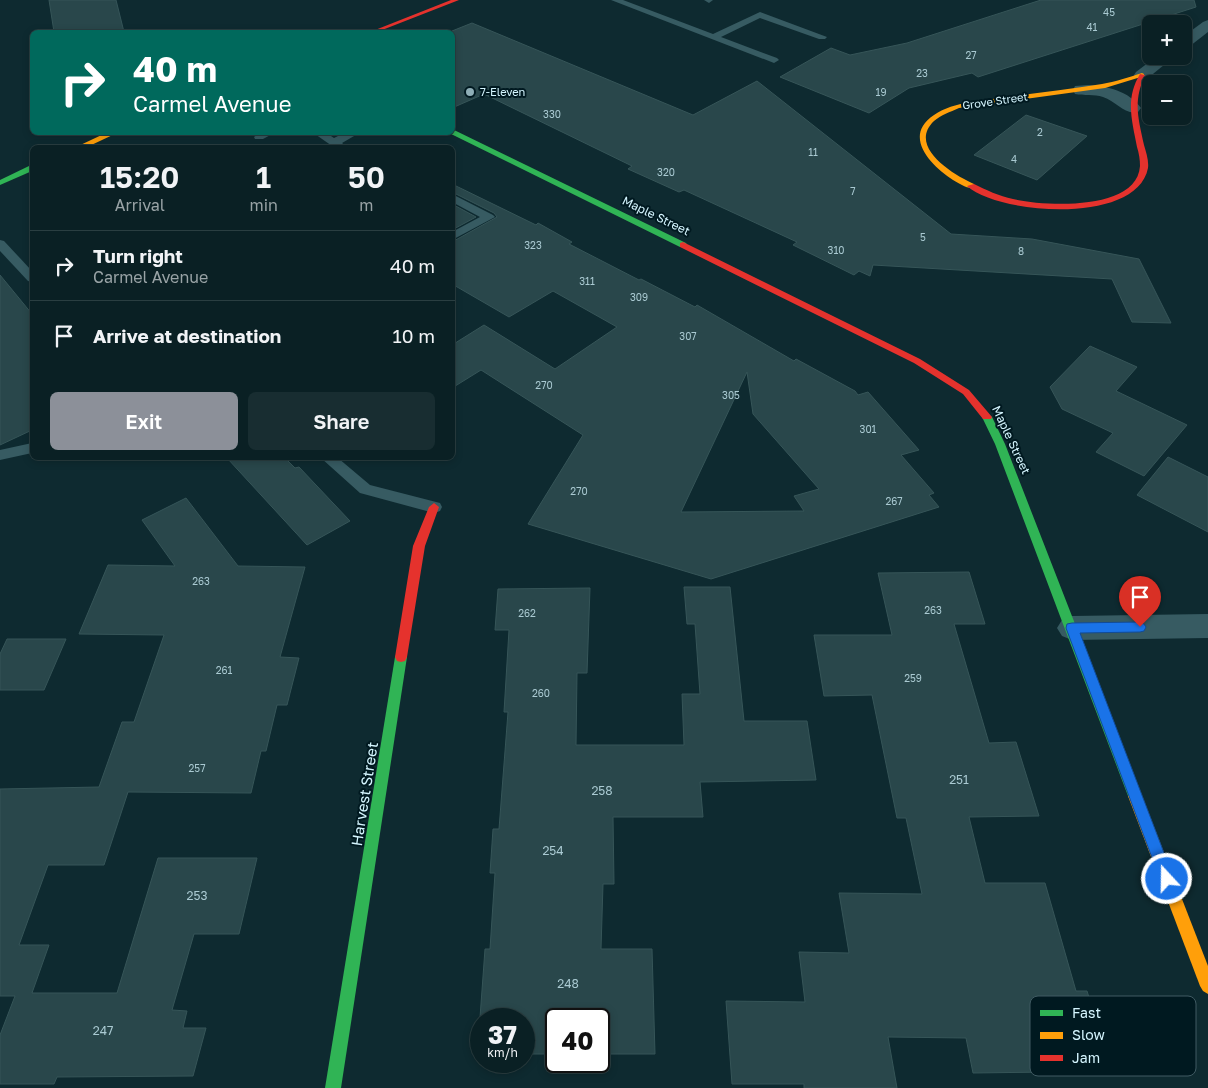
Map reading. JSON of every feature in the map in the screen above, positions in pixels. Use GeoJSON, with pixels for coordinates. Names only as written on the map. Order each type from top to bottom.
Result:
{"type":"FeatureCollection","features":[{"type":"Feature","properties":{"kind":"street"},"geometry":{"type":"LineString","coordinates":[[378,30],[456,0]]}},
{"type":"Feature","properties":{"kind":"street"},"geometry":{"type":"LineString","coordinates":[[1192,37],[1208,25]]}},
{"type":"Feature","properties":{"kind":"street","name":"Grove Street"},"geometry":{"type":"LineString","coordinates":[[1142,75],[1133,95],[1132,108],[1144,169],[1141,182],[1125,195],[1080,206],[1042,206],[996,196],[979,190],[952,176],[928,155],[922,142],[922,133],[929,123],[945,111],[957,106],[1105,86],[1142,75],[1155,65]]}},
{"type":"Feature","properties":{"kind":"street"},"geometry":{"type":"LineString","coordinates":[[1081,90],[1093,89],[1110,94],[1127,102],[1132,108]]}},
{"type":"Feature","properties":{"kind":"street","name":"Maple Street"},"geometry":{"type":"LineString","coordinates":[[455,132],[917,361],[966,392],[985,412],[1000,444],[1072,628],[1208,986]]}},
{"type":"Feature","properties":{"kind":"street"},"geometry":{"type":"LineString","coordinates":[[84,145],[109,135]]}},
{"type":"Feature","properties":{"kind":"street"},"geometry":{"type":"LineString","coordinates":[[0,173],[30,163]]}},
{"type":"Feature","properties":{"kind":"street"},"geometry":{"type":"LineString","coordinates":[[0,184],[30,169]]}},
{"type":"Feature","properties":{"kind":"street","name":"Harvest Street"},"geometry":{"type":"LineString","coordinates":[[333,1088],[419,546],[434,507]]}},
{"type":"Feature","properties":{"kind":"street"},"geometry":{"type":"LineString","coordinates":[[1072,628],[1208,626]]}},
{"type":"Feature","properties":{"kind":"lane"},"geometry":{"type":"LineString","coordinates":[[615,0],[774,60]]}},
{"type":"Feature","properties":{"kind":"lane"},"geometry":{"type":"LineString","coordinates":[[714,37],[760,15],[822,37]]}},
{"type":"Feature","properties":{"kind":"lane"},"geometry":{"type":"LineString","coordinates":[[259,137],[264,135]]}},
{"type":"Feature","properties":{"kind":"lane"},"geometry":{"type":"LineString","coordinates":[[322,135],[338,145],[352,135]]}},
{"type":"Feature","properties":{"kind":"lane"},"geometry":{"type":"LineString","coordinates":[[455,200],[489,217],[455,235]]}},
{"type":"Feature","properties":{"kind":"lane"},"geometry":{"type":"LineString","coordinates":[[0,244],[30,276]]}},
{"type":"Feature","properties":{"kind":"lane"},"geometry":{"type":"LineString","coordinates":[[0,455],[30,448]]}},
{"type":"Feature","properties":{"kind":"lane"},"geometry":{"type":"LineString","coordinates":[[331,460],[365,489],[434,507]]}},
{"type":"Feature","properties":{"kind":"building"},"geometry":{"type":"Polygon","coordinates":[[[49,0],[116,0],[124,30],[54,30],[49,0]]]}},
{"type":"Feature","properties":{"kind":"building"},"geometry":{"type":"Polygon","coordinates":[[[1041,0],[1194,0],[1196,7],[1171,15],[1142,15],[1142,24],[978,77],[972,73],[909,88],[869,113],[780,77],[831,48],[850,55],[907,43],[1041,0]]]}},
{"type":"Feature","properties":{"kind":"building"},"geometry":{"type":"Polygon","coordinates":[[[472,23],[693,115],[757,81],[951,234],[1032,239],[1139,259],[1171,323],[1132,322],[1112,279],[873,265],[870,276],[859,271],[854,275],[793,245],[797,242],[684,190],[679,192],[628,169],[632,166],[484,94],[455,107],[454,30],[472,23]]]}},
{"type":"Feature","properties":{"kind":"building"},"geometry":{"type":"Polygon","coordinates":[[[1026,115],[1087,136],[1037,180],[974,155],[1026,115]]]}},
{"type":"Feature","properties":{"kind":"building"},"geometry":{"type":"Polygon","coordinates":[[[455,185],[536,225],[538,223],[572,242],[569,244],[639,280],[641,279],[695,307],[697,305],[794,361],[796,359],[855,391],[858,395],[868,392],[919,450],[901,455],[934,493],[929,495],[939,507],[711,579],[528,524],[583,435],[481,370],[455,386],[455,343],[484,325],[555,369],[617,327],[553,291],[509,317],[455,286],[455,240],[497,217],[494,213],[455,194],[455,185]],[[747,372],[681,512],[804,511],[794,496],[819,489],[753,414],[747,372]]]}},
{"type":"Feature","properties":{"kind":"building"},"geometry":{"type":"Polygon","coordinates":[[[455,206],[476,217],[455,228],[455,206]]]}},
{"type":"Feature","properties":{"kind":"building"},"geometry":{"type":"Polygon","coordinates":[[[0,275],[30,312],[30,431],[0,445],[0,275]]]}},
{"type":"Feature","properties":{"kind":"building"},"geometry":{"type":"Polygon","coordinates":[[[1090,346],[1137,367],[1116,391],[1187,425],[1144,476],[1096,452],[1113,433],[1062,409],[1050,387],[1090,346]]]}},
{"type":"Feature","properties":{"kind":"building"},"geometry":{"type":"Polygon","coordinates":[[[1168,457],[1208,477],[1208,532],[1137,495],[1168,457]]]}},
{"type":"Feature","properties":{"kind":"building"},"geometry":{"type":"Polygon","coordinates":[[[229,460],[287,460],[295,468],[299,467],[350,521],[307,545],[229,460]]]}},
{"type":"Feature","properties":{"kind":"building"},"geometry":{"type":"Polygon","coordinates":[[[186,498],[238,566],[305,567],[280,657],[299,658],[287,705],[277,705],[266,751],[261,751],[251,793],[128,792],[104,865],[48,865],[19,945],[49,945],[32,993],[117,993],[158,858],[257,858],[239,934],[194,934],[172,1010],[187,1011],[183,1028],[206,1028],[193,1076],[57,1077],[54,1084],[0,1084],[0,1035],[15,996],[0,996],[0,789],[99,787],[122,722],[134,722],[164,635],[79,634],[108,565],[175,566],[142,520],[186,498]]]}},
{"type":"Feature","properties":{"kind":"building"},"geometry":{"type":"Polygon","coordinates":[[[969,572],[985,624],[954,624],[989,743],[1016,742],[1039,816],[969,817],[985,883],[1045,883],[1076,991],[1087,991],[1089,996],[1030,996],[1030,1072],[973,1073],[966,1038],[888,1037],[897,1088],[804,1088],[804,1084],[732,1084],[726,1001],[805,1002],[799,952],[849,953],[839,893],[922,894],[906,818],[897,818],[872,695],[824,696],[814,635],[892,635],[878,573],[969,572]]]}},
{"type":"Feature","properties":{"kind":"building"},"geometry":{"type":"Polygon","coordinates":[[[684,587],[730,587],[744,721],[807,721],[816,780],[700,782],[703,817],[613,817],[614,884],[603,884],[601,949],[652,949],[655,1054],[610,1054],[610,1008],[545,1008],[545,1054],[535,1054],[535,1008],[481,1008],[485,949],[490,949],[495,873],[490,873],[493,829],[499,829],[508,712],[504,712],[509,630],[495,630],[498,589],[590,588],[587,673],[577,673],[576,745],[684,745],[682,694],[700,694],[695,624],[687,624],[684,587]]]}},
{"type":"Feature","properties":{"kind":"building"},"geometry":{"type":"Polygon","coordinates":[[[7,639],[66,639],[44,690],[0,690],[0,654],[7,639]]]}},
{"type":"Feature","properties":{"kind":"traffic: fast"},"geometry":{"type":"LineString","coordinates":[[455,132],[683,245]]}},
{"type":"Feature","properties":{"kind":"traffic: fast"},"geometry":{"type":"LineString","coordinates":[[0,183],[30,169]]}},
{"type":"Feature","properties":{"kind":"traffic: fast"},"geometry":{"type":"LineString","coordinates":[[987,417],[1000,444],[1135,796]]}},
{"type":"Feature","properties":{"kind":"traffic: fast"},"geometry":{"type":"LineString","coordinates":[[333,1088],[401,657]]}},
{"type":"Feature","properties":{"kind":"traffic: slow"},"geometry":{"type":"LineString","coordinates":[[971,186],[942,169],[926,151],[923,141],[924,131],[930,121],[936,116],[957,106],[1105,86],[1142,75]]}},
{"type":"Feature","properties":{"kind":"traffic: slow"},"geometry":{"type":"LineString","coordinates":[[84,145],[109,135]]}},
{"type":"Feature","properties":{"kind":"traffic: slow"},"geometry":{"type":"LineString","coordinates":[[1135,796],[1208,986]]}},
{"type":"Feature","properties":{"kind":"traffic: jam"},"geometry":{"type":"LineString","coordinates":[[378,30],[456,0]]}},
{"type":"Feature","properties":{"kind":"traffic: jam"},"geometry":{"type":"LineString","coordinates":[[971,186],[1008,201],[1048,206],[1090,205],[1109,201],[1125,193],[1138,182],[1144,167],[1133,110],[1136,88],[1142,75]]}},
{"type":"Feature","properties":{"kind":"traffic: jam"},"geometry":{"type":"LineString","coordinates":[[683,245],[917,361],[966,392],[987,417]]}},
{"type":"Feature","properties":{"kind":"traffic: jam"},"geometry":{"type":"LineString","coordinates":[[401,657],[419,546],[434,507]]}},
{"type":"Feature","properties":{"kind":"place","name":"7-Eleven"},"geometry":{"type":"Point","coordinates":[470,92]}},
{"type":"Feature","properties":{"kind":"route"},"geometry":{"type":"LineString","coordinates":[[1140,627],[1072,628],[1167,879]]}}]}
